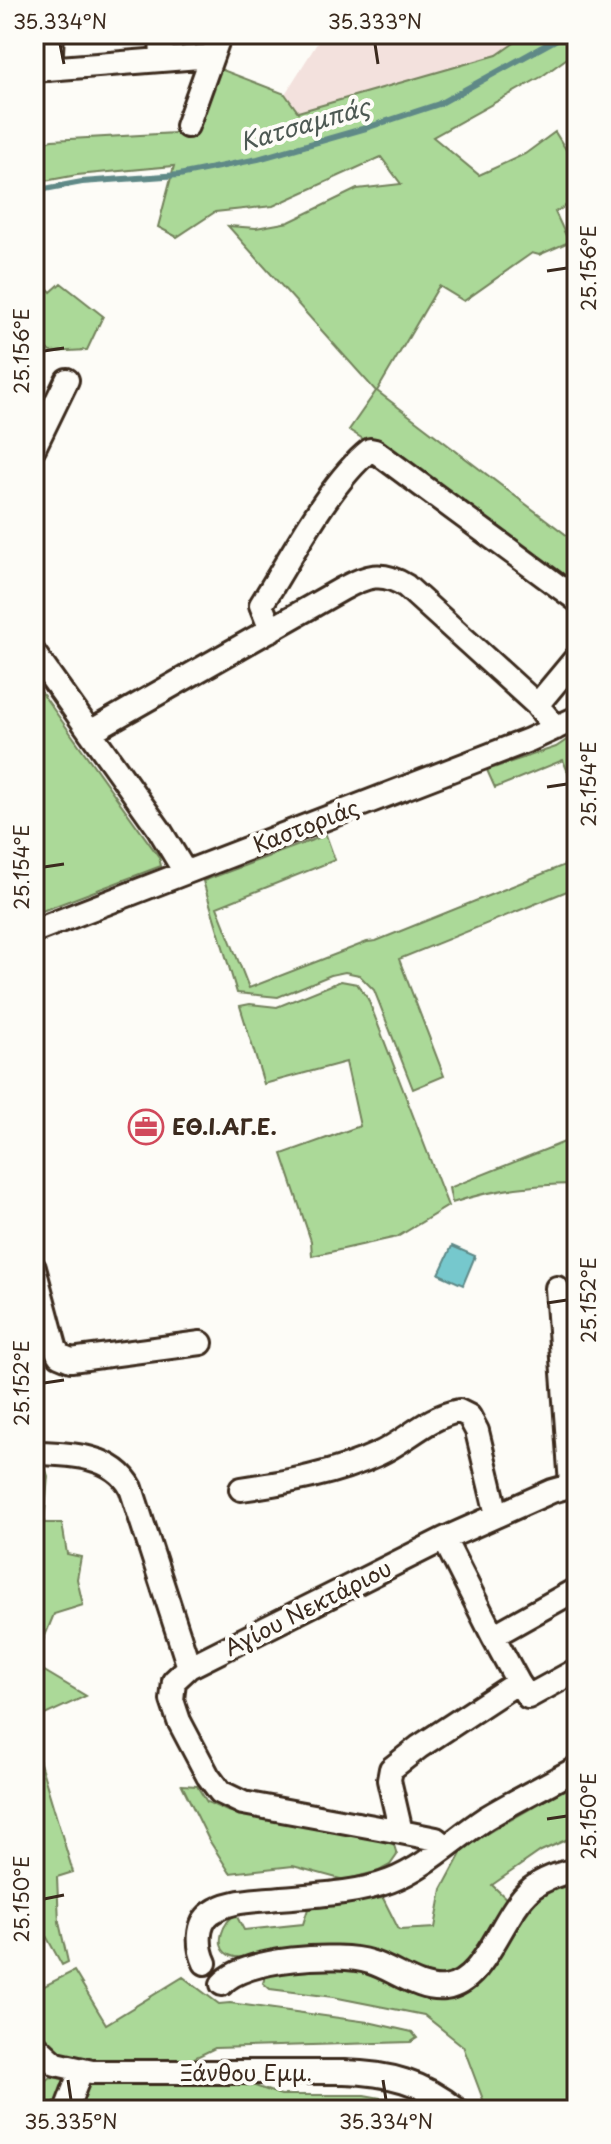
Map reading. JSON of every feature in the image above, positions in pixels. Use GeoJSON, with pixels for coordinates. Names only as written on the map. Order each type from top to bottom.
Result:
{"type":"FeatureCollection","features":[{"type":"Feature","properties":{"kind":"street"},"geometry":{"type":"LineString","coordinates":[[52,34],[42,69],[212,56]]}},
{"type":"Feature","properties":{"kind":"street"},"geometry":{"type":"LineString","coordinates":[[161,34],[162,60]]}},
{"type":"Feature","properties":{"kind":"street"},"geometry":{"type":"LineString","coordinates":[[187,126],[220,34]]}},
{"type":"Feature","properties":{"kind":"street"},"geometry":{"type":"LineString","coordinates":[[34,448],[67,380]]}},
{"type":"Feature","properties":{"kind":"street"},"geometry":{"type":"LineString","coordinates":[[271,630],[261,605],[324,504],[355,463],[370,450],[577,600]]}},
{"type":"Feature","properties":{"kind":"street"},"geometry":{"type":"LineString","coordinates":[[90,732],[357,581],[373,575],[385,576],[406,586],[537,705],[556,728]]}},
{"type":"Feature","properties":{"kind":"street"},"geometry":{"type":"LineString","coordinates":[[34,653],[169,844],[185,872]]}},
{"type":"Feature","properties":{"kind":"street"},"geometry":{"type":"LineString","coordinates":[[537,705],[577,657]]}},
{"type":"Feature","properties":{"kind":"street","name":"Καστοριάς"},"geometry":{"type":"LineString","coordinates":[[34,931],[577,718]]}},
{"type":"Feature","properties":{"kind":"street"},"geometry":{"type":"LineString","coordinates":[[34,1268],[55,1346],[64,1358],[71,1360],[201,1343]]}},
{"type":"Feature","properties":{"kind":"street"},"geometry":{"type":"LineString","coordinates":[[557,1288],[574,1485]]}},
{"type":"Feature","properties":{"kind":"street"},"geometry":{"type":"LineString","coordinates":[[241,1489],[333,1472],[375,1456],[425,1423],[459,1411],[474,1422],[497,1515]]}},
{"type":"Feature","properties":{"kind":"street"},"geometry":{"type":"LineString","coordinates":[[34,1453],[99,1461],[124,1476],[131,1488],[189,1667],[176,1678],[172,1687],[176,1712],[213,1784],[223,1794],[238,1801],[436,1839],[446,1847]]}},
{"type":"Feature","properties":{"kind":"street","name":"Αγίου Νεκτάριου"},"geometry":{"type":"LineString","coordinates":[[189,1667],[444,1539],[574,1485]]}},
{"type":"Feature","properties":{"kind":"street"},"geometry":{"type":"LineString","coordinates":[[444,1539],[528,1697],[577,1670]]}},
{"type":"Feature","properties":{"kind":"street"},"geometry":{"type":"LineString","coordinates":[[493,1636],[577,1589]]}},
{"type":"Feature","properties":{"kind":"street"},"geometry":{"type":"LineString","coordinates":[[401,1832],[389,1780],[391,1769],[518,1682]]}},
{"type":"Feature","properties":{"kind":"street"},"geometry":{"type":"LineString","coordinates":[[205,1963],[200,1948],[200,1932],[206,1917],[217,1909],[244,1902],[375,1886],[408,1873],[488,1817],[577,1768]]}},
{"type":"Feature","properties":{"kind":"street"},"geometry":{"type":"LineString","coordinates":[[222,1984],[239,1971],[266,1964],[340,1958],[370,1961],[427,1986],[438,1988],[459,1984],[479,1963],[529,1890],[548,1879],[577,1870]]}},
{"type":"Feature","properties":{"kind":"street","name":"Ξάνθου Εμμ."},"geometry":{"type":"LineString","coordinates":[[34,2044],[56,2064],[110,2074],[364,2073],[410,2082],[457,2110]]}},
{"type":"Feature","properties":{"kind":"street"},"geometry":{"type":"LineString","coordinates":[[66,2110],[81,2071]]}},
{"type":"Feature","properties":{"kind":"shaded area"},"geometry":{"type":"Polygon","coordinates":[[[323,34],[527,34],[497,55],[298,112],[285,94],[323,34]]]}},
{"type":"Feature","properties":{"kind":"green space"},"geometry":{"type":"Polygon","coordinates":[[[527,34],[577,34],[577,51],[541,77],[433,137],[479,175],[525,154],[555,132],[570,156],[577,154],[576,195],[555,212],[569,242],[539,255],[532,253],[464,301],[439,286],[377,391],[577,543],[577,592],[407,467],[349,430],[376,391],[228,226],[256,228],[289,222],[357,189],[401,184],[381,157],[273,206],[215,212],[177,237],[158,227],[174,166],[77,175],[34,183],[34,145],[52,140],[193,132],[215,67],[285,94],[298,112],[497,55],[527,34]]]}},
{"type":"Feature","properties":{"kind":"green space"},"geometry":{"type":"Polygon","coordinates":[[[34,275],[51,292],[61,283],[103,316],[87,350],[50,352],[34,336],[34,275]]]}},
{"type":"Feature","properties":{"kind":"green space"},"geometry":{"type":"Polygon","coordinates":[[[34,682],[159,857],[161,866],[34,914],[34,682]]]}},
{"type":"Feature","properties":{"kind":"green space"},"geometry":{"type":"Polygon","coordinates":[[[577,733],[577,794],[563,760],[495,788],[487,770],[556,747],[577,733]]]}},
{"type":"Feature","properties":{"kind":"green space"},"geometry":{"type":"Polygon","coordinates":[[[326,835],[335,860],[217,907],[249,988],[577,860],[577,887],[399,959],[444,1076],[413,1089],[374,990],[359,975],[345,972],[331,975],[278,997],[237,993],[203,881],[326,835]]]}},
{"type":"Feature","properties":{"kind":"green space"},"geometry":{"type":"Polygon","coordinates":[[[341,981],[357,984],[368,999],[448,1206],[397,1237],[312,1256],[311,1241],[282,1154],[360,1126],[346,1062],[264,1084],[240,1006],[277,1007],[341,981]]]}},
{"type":"Feature","properties":{"kind":"green space"},"geometry":{"type":"Polygon","coordinates":[[[577,1137],[577,1184],[514,1188],[452,1203],[449,1188],[577,1137]]]}},
{"type":"Feature","properties":{"kind":"green space"},"geometry":{"type":"Polygon","coordinates":[[[43,1461],[48,1476],[44,1523],[62,1523],[67,1554],[81,1557],[77,1579],[83,1605],[54,1614],[40,1648],[41,1669],[86,1696],[34,1720],[34,1462],[43,1461]]]}},
{"type":"Feature","properties":{"kind":"green space"},"geometry":{"type":"Polygon","coordinates":[[[34,1743],[73,1872],[57,1877],[59,1922],[68,1962],[62,1965],[34,1914],[34,1743]]]}},
{"type":"Feature","properties":{"kind":"green space"},"geometry":{"type":"Polygon","coordinates":[[[577,1782],[577,1835],[541,1851],[492,1885],[512,1904],[488,1943],[450,1982],[297,1952],[235,1957],[224,1951],[221,1940],[224,1928],[236,1915],[244,1930],[303,1924],[308,1909],[383,1898],[399,1930],[435,1928],[442,1889],[465,1846],[577,1782]]]}},
{"type":"Feature","properties":{"kind":"green space"},"geometry":{"type":"Polygon","coordinates":[[[182,1785],[197,1786],[207,1802],[227,1811],[389,1841],[397,1855],[390,1865],[379,1871],[344,1880],[293,1866],[230,1873],[209,1840],[182,1785]]]}},
{"type":"Feature","properties":{"kind":"green space"},"geometry":{"type":"Polygon","coordinates":[[[577,1882],[577,2110],[491,2110],[484,2102],[463,2046],[424,2015],[333,1997],[270,1989],[263,1983],[266,1974],[345,1963],[441,1993],[533,1898],[556,1885],[577,1882]]]}},
{"type":"Feature","properties":{"kind":"green space"},"geometry":{"type":"Polygon","coordinates":[[[74,1971],[106,2024],[183,1977],[219,2004],[368,2022],[412,2032],[417,2038],[411,2042],[215,2048],[184,2063],[112,2067],[65,2056],[34,2024],[34,1991],[74,1971]]]}},
{"type":"Feature","properties":{"kind":"green space"},"geometry":{"type":"Polygon","coordinates":[[[51,2077],[70,2080],[58,2110],[34,2110],[34,2090],[51,2077]]]}},
{"type":"Feature","properties":{"kind":"green space"},"geometry":{"type":"Polygon","coordinates":[[[99,2081],[219,2083],[255,2086],[281,2095],[364,2095],[403,2102],[421,2110],[74,2110],[85,2088],[99,2081]]]}},
{"type":"Feature","properties":{"kind":"water"},"geometry":{"type":"Polygon","coordinates":[[[452,1246],[475,1256],[463,1285],[439,1274],[452,1246]]]}},
{"type":"Feature","properties":{"kind":"waterway","name":"Κατσαμπάς"},"geometry":{"type":"LineString","coordinates":[[34,191],[82,182],[179,175],[258,159],[366,128],[439,104],[566,34]]}},
{"type":"Feature","properties":{"kind":"place","name":"ΕΘ.Ι.ΑΓ.Ε."},"geometry":{"type":"Point","coordinates":[146,1127]}}]}
